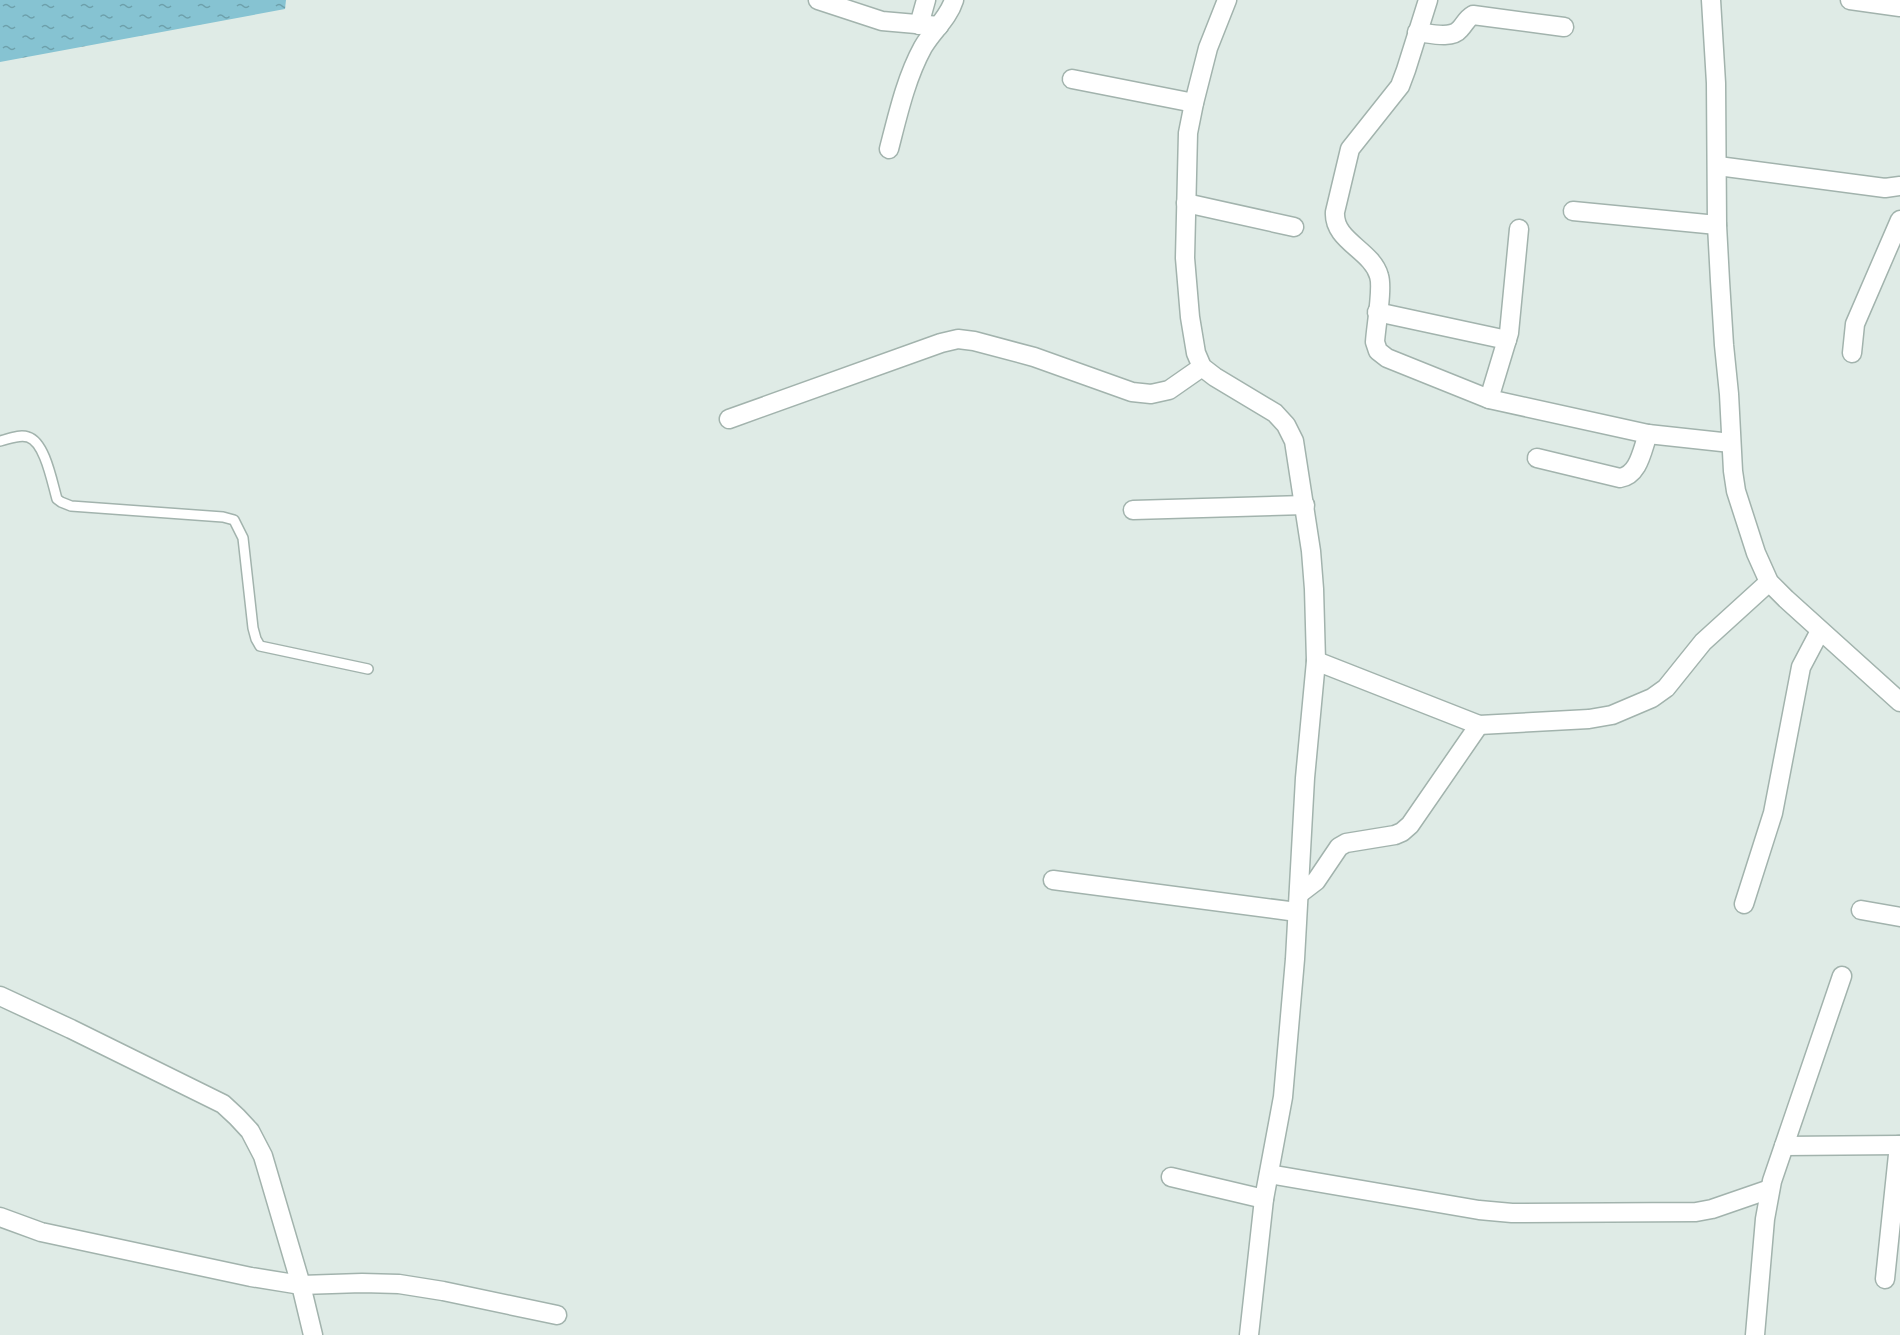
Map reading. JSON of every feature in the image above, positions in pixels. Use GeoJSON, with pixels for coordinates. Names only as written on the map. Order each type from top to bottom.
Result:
{"type":"FeatureCollection","features":[{"type":"Feature","properties":{"kind":"street"},"geometry":{"type":"LineString","coordinates":[[818,0],[882,21],[939,26]]}},
{"type":"Feature","properties":{"kind":"street"},"geometry":{"type":"LineString","coordinates":[[919,25],[926,0]]}},
{"type":"Feature","properties":{"kind":"street"},"geometry":{"type":"LineString","coordinates":[[889,149],[903,93],[924,45],[950,12],[954,0]]}},
{"type":"Feature","properties":{"kind":"street"},"geometry":{"type":"LineString","coordinates":[[1227,0],[1208,48],[1188,133],[1185,258],[1190,317],[1196,353],[1202,367],[1275,413],[1286,425],[1293,441],[1305,505],[1314,589],[1316,661],[1305,778],[1292,1001],[1283,1097],[1264,1199],[1250,1335]]}},
{"type":"Feature","properties":{"kind":"street"},"geometry":{"type":"LineString","coordinates":[[1428,0],[1400,86],[1350,148],[1335,212],[1338,229],[1370,259],[1380,278],[1381,289],[1375,342],[1378,351],[1387,358],[1489,399],[1648,434],[1731,443]]}},
{"type":"Feature","properties":{"kind":"street"},"geometry":{"type":"LineString","coordinates":[[1711,0],[1716,60],[1717,225],[1736,491],[1756,553],[1769,582],[1900,702]]}},
{"type":"Feature","properties":{"kind":"street"},"geometry":{"type":"LineString","coordinates":[[1850,0],[1900,7]]}},
{"type":"Feature","properties":{"kind":"street"},"geometry":{"type":"LineString","coordinates":[[1417,32],[1449,35],[1460,30],[1466,19],[1473,15],[1564,27]]}},
{"type":"Feature","properties":{"kind":"street"},"geometry":{"type":"LineString","coordinates":[[1072,79],[1194,103]]}},
{"type":"Feature","properties":{"kind":"street"},"geometry":{"type":"LineString","coordinates":[[1718,166],[1885,188],[1900,186]]}},
{"type":"Feature","properties":{"kind":"street"},"geometry":{"type":"LineString","coordinates":[[1186,203],[1294,227]]}},
{"type":"Feature","properties":{"kind":"street"},"geometry":{"type":"LineString","coordinates":[[1573,211],[1717,225]]}},
{"type":"Feature","properties":{"kind":"street"},"geometry":{"type":"LineString","coordinates":[[1852,354],[1855,324],[1900,220]]}},
{"type":"Feature","properties":{"kind":"street"},"geometry":{"type":"LineString","coordinates":[[1489,399],[1508,340],[1520,229]]}},
{"type":"Feature","properties":{"kind":"street"},"geometry":{"type":"LineString","coordinates":[[1377,312],[1508,340]]}},
{"type":"Feature","properties":{"kind":"street"},"geometry":{"type":"LineString","coordinates":[[729,419],[941,343],[958,339],[1034,357],[1132,392],[1151,394],[1169,390],[1202,367]]}},
{"type":"Feature","properties":{"kind":"street"},"geometry":{"type":"LineString","coordinates":[[1537,458],[1620,478],[1627,477],[1635,469],[1648,434]]}},
{"type":"Feature","properties":{"kind":"street"},"geometry":{"type":"LineString","coordinates":[[1133,510],[1305,505]]}},
{"type":"Feature","properties":{"kind":"street"},"geometry":{"type":"LineString","coordinates":[[1316,661],[1479,725],[1588,719],[1612,715],[1652,698],[1666,688],[1703,642],[1769,582]]}},
{"type":"Feature","properties":{"kind":"street"},"geometry":{"type":"LineString","coordinates":[[1744,904],[1780,786],[1801,667],[1820,631]]}},
{"type":"Feature","properties":{"kind":"street"},"geometry":{"type":"LineString","coordinates":[[1298,903],[1339,847],[1346,843],[1395,835],[1410,825],[1479,725]]}},
{"type":"Feature","properties":{"kind":"street"},"geometry":{"type":"LineString","coordinates":[[1053,880],[1298,903]]}},
{"type":"Feature","properties":{"kind":"street"},"geometry":{"type":"LineString","coordinates":[[1861,910],[1900,916]]}},
{"type":"Feature","properties":{"kind":"street"},"geometry":{"type":"LineString","coordinates":[[1755,1335],[1765,1219],[1770,1189],[1842,976]]}},
{"type":"Feature","properties":{"kind":"street"},"geometry":{"type":"LineString","coordinates":[[0,996],[223,1104],[250,1131],[263,1156],[313,1335]]}},
{"type":"Feature","properties":{"kind":"street"},"geometry":{"type":"LineString","coordinates":[[1784,1146],[1900,1145],[1885,1279]]}},
{"type":"Feature","properties":{"kind":"street"},"geometry":{"type":"LineString","coordinates":[[1269,1174],[1479,1210],[1512,1213],[1696,1212],[1712,1209],[1770,1189]]}},
{"type":"Feature","properties":{"kind":"street"},"geometry":{"type":"LineString","coordinates":[[1171,1177],[1264,1199]]}},
{"type":"Feature","properties":{"kind":"street"},"geometry":{"type":"LineString","coordinates":[[0,1216],[52,1234],[250,1277],[301,1286],[399,1284],[443,1291],[557,1316]]}},
{"type":"Feature","properties":{"kind":"lane"},"geometry":{"type":"LineString","coordinates":[[0,441],[18,436],[28,437],[41,447],[57,499],[71,506],[234,520],[243,537],[253,628],[260,646],[368,669]]}},
{"type":"Feature","properties":{"kind":"water"},"geometry":{"type":"Polygon","coordinates":[[[0,0],[286,0],[285,9],[0,62],[0,0]]]}}]}
